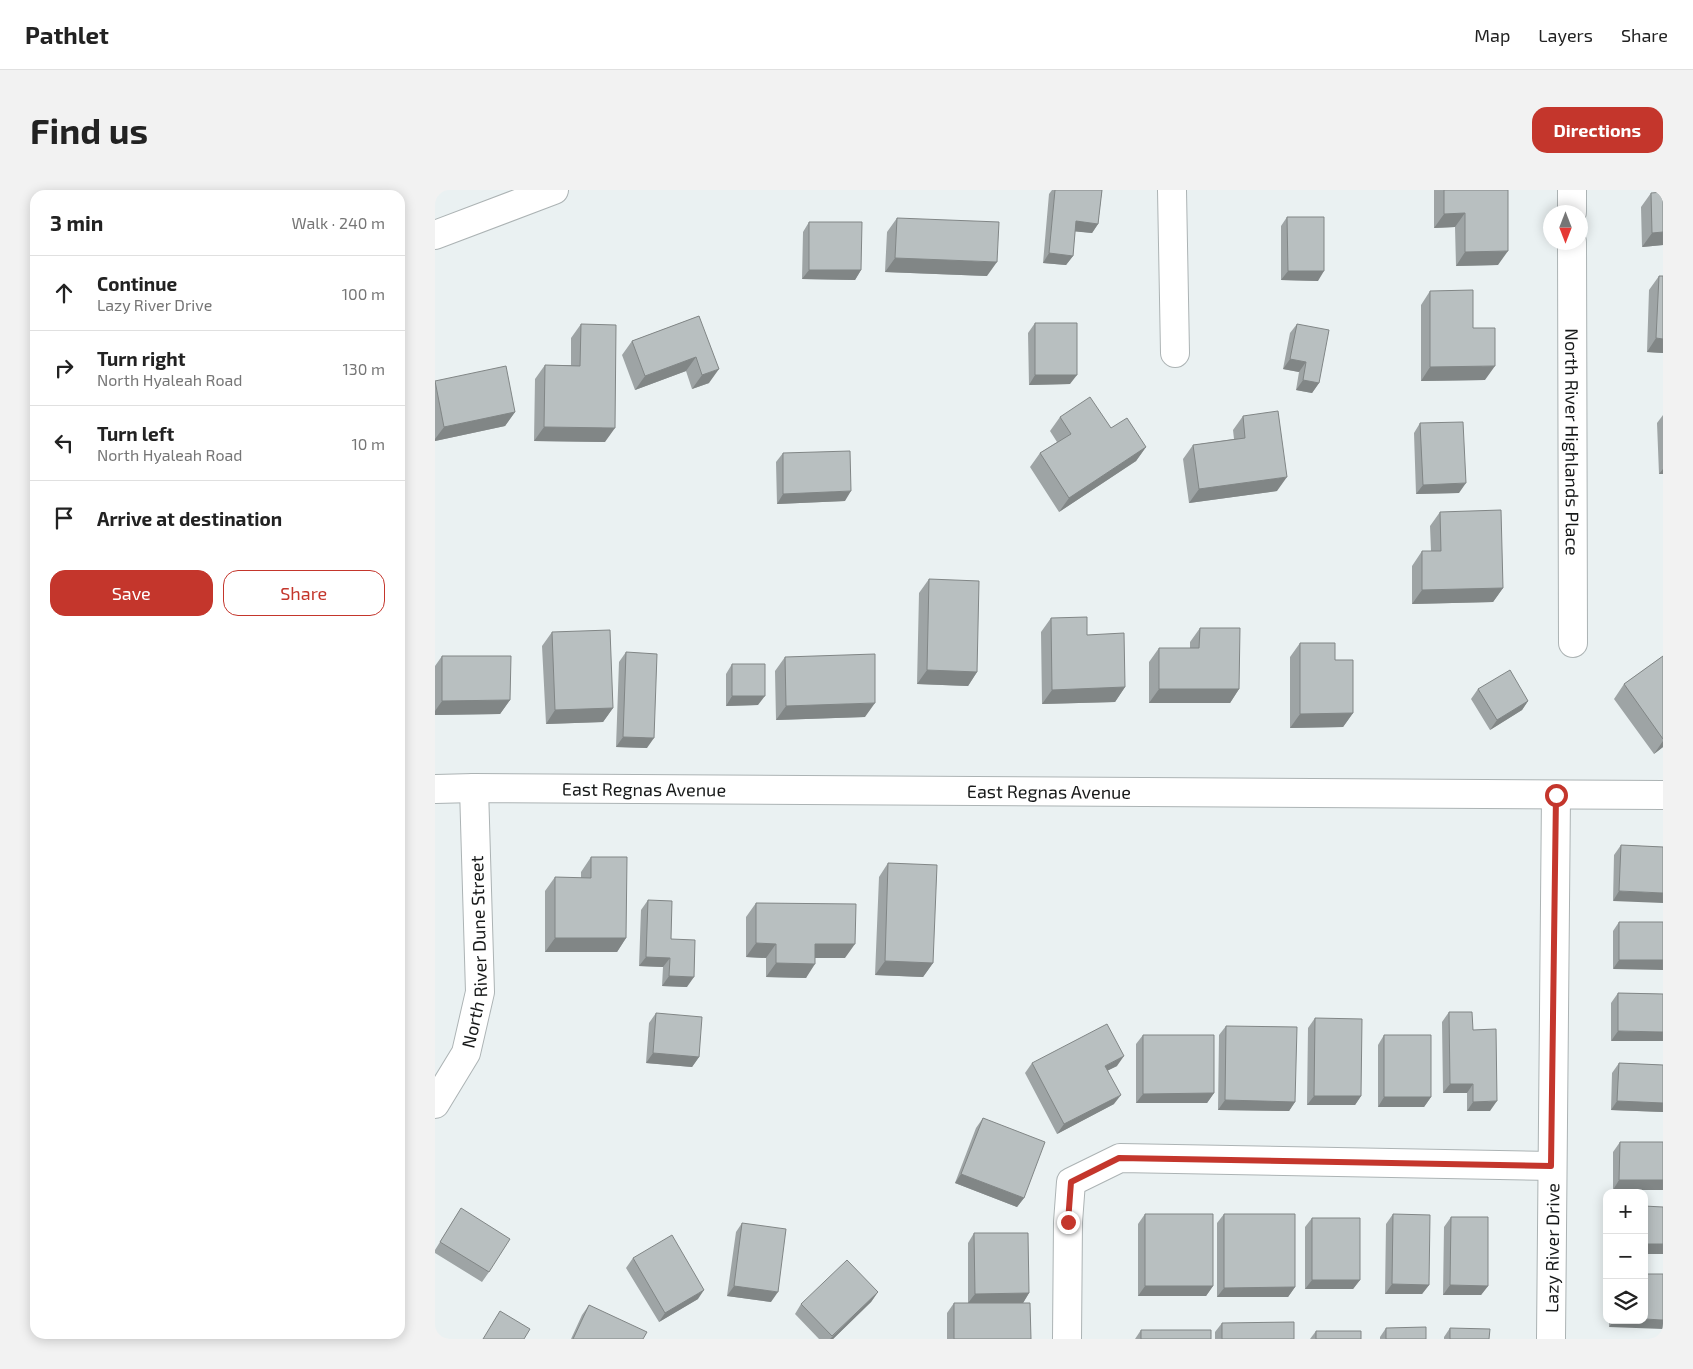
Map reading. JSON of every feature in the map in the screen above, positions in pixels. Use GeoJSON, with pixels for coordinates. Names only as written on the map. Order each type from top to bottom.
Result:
{"type":"FeatureCollection","features":[{"type":"Feature","properties":{"kind":"street"},"geometry":{"type":"LineString","coordinates":[[435,235],[553,190]]}},
{"type":"Feature","properties":{"kind":"street"},"geometry":{"type":"LineString","coordinates":[[1172,190],[1175,353]]}},
{"type":"Feature","properties":{"kind":"street"},"geometry":{"type":"LineString","coordinates":[[1572,190],[1572,205]]}},
{"type":"Feature","properties":{"kind":"street","name":"North River Highlands Place"},"geometry":{"type":"LineString","coordinates":[[1572,250],[1573,643]]}},
{"type":"Feature","properties":{"kind":"street","name":"East Regnas Avenue"},"geometry":{"type":"LineString","coordinates":[[435,790],[474,788],[1663,795]]}},
{"type":"Feature","properties":{"kind":"street","name":"North River Dune Street"},"geometry":{"type":"LineString","coordinates":[[435,1104],[466,1053],[480,992],[474,788]]}},
{"type":"Feature","properties":{"kind":"street","name":"Lazy River Drive"},"geometry":{"type":"LineString","coordinates":[[1551,1339],[1551,1166],[1556,795]]}},
{"type":"Feature","properties":{"kind":"street"},"geometry":{"type":"LineString","coordinates":[[1067,1339],[1068,1222],[1071,1182],[1119,1158],[1551,1166]]}},
{"type":"Feature","properties":{"kind":"building"},"geometry":{"type":"Polygon","coordinates":[[[1055,190],[1102,190],[1098,224],[1076,221],[1073,256],[1049,253],[1055,190]]]}},
{"type":"Feature","properties":{"kind":"building"},"geometry":{"type":"Polygon","coordinates":[[[1444,190],[1508,190],[1508,251],[1465,252],[1465,213],[1444,214],[1444,190]]]}},
{"type":"Feature","properties":{"kind":"building"},"geometry":{"type":"Polygon","coordinates":[[[1663,192],[1663,232],[1652,233],[1651,193],[1663,192]]]}},
{"type":"Feature","properties":{"kind":"building"},"geometry":{"type":"Polygon","coordinates":[[[1287,217],[1324,217],[1324,271],[1288,271],[1287,217]]]}},
{"type":"Feature","properties":{"kind":"building"},"geometry":{"type":"Polygon","coordinates":[[[897,218],[999,222],[997,262],[895,258],[897,218]]]}},
{"type":"Feature","properties":{"kind":"building"},"geometry":{"type":"Polygon","coordinates":[[[809,222],[862,222],[861,270],[809,270],[809,222]]]}},
{"type":"Feature","properties":{"kind":"building"},"geometry":{"type":"Polygon","coordinates":[[[1659,276],[1663,276],[1663,339],[1656,338],[1659,276]]]}},
{"type":"Feature","properties":{"kind":"building"},"geometry":{"type":"Polygon","coordinates":[[[1473,290],[1473,328],[1495,328],[1495,366],[1430,367],[1430,291],[1473,290]]]}},
{"type":"Feature","properties":{"kind":"building"},"geometry":{"type":"Polygon","coordinates":[[[699,316],[719,369],[702,375],[696,357],[645,376],[632,341],[699,316]]]}},
{"type":"Feature","properties":{"kind":"building"},"geometry":{"type":"Polygon","coordinates":[[[1035,323],[1077,323],[1077,375],[1035,375],[1035,323]]]}},
{"type":"Feature","properties":{"kind":"building"},"geometry":{"type":"Polygon","coordinates":[[[581,324],[616,325],[615,428],[544,427],[545,365],[580,366],[581,324]]]}},
{"type":"Feature","properties":{"kind":"building"},"geometry":{"type":"Polygon","coordinates":[[[1297,324],[1329,330],[1319,383],[1303,380],[1306,362],[1290,359],[1297,324]]]}},
{"type":"Feature","properties":{"kind":"building"},"geometry":{"type":"Polygon","coordinates":[[[506,366],[515,412],[444,427],[435,381],[506,366]]]}},
{"type":"Feature","properties":{"kind":"building"},"geometry":{"type":"Polygon","coordinates":[[[1090,397],[1111,428],[1127,418],[1146,447],[1069,498],[1040,453],[1071,434],[1060,417],[1090,397]]]}},
{"type":"Feature","properties":{"kind":"building"},"geometry":{"type":"Polygon","coordinates":[[[1278,411],[1287,477],[1199,489],[1193,445],[1245,438],[1243,416],[1278,411]]]}},
{"type":"Feature","properties":{"kind":"building"},"geometry":{"type":"Polygon","coordinates":[[[1463,422],[1466,483],[1423,485],[1420,423],[1463,422]]]}},
{"type":"Feature","properties":{"kind":"building"},"geometry":{"type":"Polygon","coordinates":[[[850,451],[851,491],[783,494],[783,453],[850,451]]]}},
{"type":"Feature","properties":{"kind":"building"},"geometry":{"type":"Polygon","coordinates":[[[1501,510],[1503,588],[1422,590],[1422,551],[1441,551],[1440,512],[1501,510]]]}},
{"type":"Feature","properties":{"kind":"building"},"geometry":{"type":"Polygon","coordinates":[[[929,579],[979,581],[977,672],[927,670],[929,579]]]}},
{"type":"Feature","properties":{"kind":"building"},"geometry":{"type":"Polygon","coordinates":[[[1087,617],[1087,635],[1124,633],[1125,687],[1052,690],[1051,618],[1087,617]]]}},
{"type":"Feature","properties":{"kind":"building"},"geometry":{"type":"Polygon","coordinates":[[[1200,628],[1240,628],[1239,689],[1159,689],[1159,648],[1199,648],[1200,628]]]}},
{"type":"Feature","properties":{"kind":"building"},"geometry":{"type":"Polygon","coordinates":[[[610,630],[613,708],[555,710],[552,632],[610,630]]]}},
{"type":"Feature","properties":{"kind":"building"},"geometry":{"type":"Polygon","coordinates":[[[1300,643],[1335,643],[1335,660],[1353,660],[1353,713],[1300,714],[1300,643]]]}},
{"type":"Feature","properties":{"kind":"building"},"geometry":{"type":"Polygon","coordinates":[[[626,652],[657,654],[654,738],[623,737],[626,652]]]}},
{"type":"Feature","properties":{"kind":"building"},"geometry":{"type":"Polygon","coordinates":[[[875,654],[875,703],[786,706],[785,657],[875,654]]]}},
{"type":"Feature","properties":{"kind":"building"},"geometry":{"type":"Polygon","coordinates":[[[442,656],[511,656],[510,700],[442,701],[442,656]]]}},
{"type":"Feature","properties":{"kind":"building"},"geometry":{"type":"Polygon","coordinates":[[[1663,656],[1663,739],[1624,684],[1663,656]]]}},
{"type":"Feature","properties":{"kind":"building"},"geometry":{"type":"Polygon","coordinates":[[[732,664],[765,664],[765,696],[732,696],[732,664]]]}},
{"type":"Feature","properties":{"kind":"building"},"geometry":{"type":"Polygon","coordinates":[[[1510,670],[1528,701],[1497,720],[1478,689],[1510,670]]]}},
{"type":"Feature","properties":{"kind":"building"},"geometry":{"type":"Polygon","coordinates":[[[1621,845],[1663,847],[1663,893],[1619,891],[1621,845]]]}},
{"type":"Feature","properties":{"kind":"building"},"geometry":{"type":"Polygon","coordinates":[[[591,857],[627,857],[626,938],[555,938],[555,877],[591,878],[591,857]]]}},
{"type":"Feature","properties":{"kind":"building"},"geometry":{"type":"Polygon","coordinates":[[[888,863],[937,865],[933,963],[885,961],[888,863]]]}},
{"type":"Feature","properties":{"kind":"building"},"geometry":{"type":"Polygon","coordinates":[[[648,900],[672,901],[671,939],[695,940],[694,977],[669,976],[670,958],[646,957],[648,900]]]}},
{"type":"Feature","properties":{"kind":"building"},"geometry":{"type":"Polygon","coordinates":[[[756,903],[856,904],[855,944],[815,944],[815,964],[776,963],[776,944],[756,943],[756,903]]]}},
{"type":"Feature","properties":{"kind":"building"},"geometry":{"type":"Polygon","coordinates":[[[1619,922],[1663,922],[1663,960],[1619,960],[1619,922]]]}},
{"type":"Feature","properties":{"kind":"building"},"geometry":{"type":"Polygon","coordinates":[[[1618,993],[1663,994],[1663,1032],[1618,1031],[1618,993]]]}},
{"type":"Feature","properties":{"kind":"building"},"geometry":{"type":"Polygon","coordinates":[[[1449,1012],[1472,1012],[1473,1030],[1496,1029],[1497,1101],[1473,1102],[1473,1084],[1450,1084],[1449,1012]]]}},
{"type":"Feature","properties":{"kind":"building"},"geometry":{"type":"Polygon","coordinates":[[[656,1013],[702,1017],[699,1057],[653,1053],[656,1013]]]}},
{"type":"Feature","properties":{"kind":"building"},"geometry":{"type":"Polygon","coordinates":[[[1315,1018],[1362,1019],[1361,1096],[1314,1096],[1315,1018]]]}},
{"type":"Feature","properties":{"kind":"building"},"geometry":{"type":"Polygon","coordinates":[[[1107,1024],[1124,1056],[1105,1066],[1121,1095],[1064,1124],[1032,1063],[1107,1024]]]}},
{"type":"Feature","properties":{"kind":"building"},"geometry":{"type":"Polygon","coordinates":[[[1226,1026],[1297,1027],[1295,1102],[1225,1100],[1226,1026]]]}},
{"type":"Feature","properties":{"kind":"building"},"geometry":{"type":"Polygon","coordinates":[[[1143,1035],[1214,1035],[1214,1093],[1143,1094],[1143,1035]]]}},
{"type":"Feature","properties":{"kind":"building"},"geometry":{"type":"Polygon","coordinates":[[[1384,1035],[1431,1035],[1431,1097],[1384,1097],[1384,1035]]]}},
{"type":"Feature","properties":{"kind":"building"},"geometry":{"type":"Polygon","coordinates":[[[1619,1063],[1663,1065],[1663,1103],[1617,1101],[1619,1063]]]}},
{"type":"Feature","properties":{"kind":"building"},"geometry":{"type":"Polygon","coordinates":[[[983,1118],[1045,1142],[1024,1198],[961,1174],[983,1118]]]}},
{"type":"Feature","properties":{"kind":"building"},"geometry":{"type":"Polygon","coordinates":[[[1620,1142],[1663,1142],[1663,1180],[1619,1180],[1620,1142]]]}},
{"type":"Feature","properties":{"kind":"building"},"geometry":{"type":"Polygon","coordinates":[[[1648,1206],[1663,1207],[1663,1244],[1648,1244],[1648,1206]]]}},
{"type":"Feature","properties":{"kind":"building"},"geometry":{"type":"Polygon","coordinates":[[[461,1208],[510,1239],[489,1272],[440,1242],[461,1208]]]}},
{"type":"Feature","properties":{"kind":"building"},"geometry":{"type":"Polygon","coordinates":[[[1145,1214],[1213,1214],[1213,1286],[1145,1286],[1145,1214]]]}},
{"type":"Feature","properties":{"kind":"building"},"geometry":{"type":"Polygon","coordinates":[[[1224,1214],[1295,1214],[1295,1287],[1224,1288],[1224,1214]]]}},
{"type":"Feature","properties":{"kind":"building"},"geometry":{"type":"Polygon","coordinates":[[[1393,1214],[1430,1215],[1429,1285],[1392,1284],[1393,1214]]]}},
{"type":"Feature","properties":{"kind":"building"},"geometry":{"type":"Polygon","coordinates":[[[1451,1217],[1488,1217],[1488,1286],[1450,1285],[1451,1217]]]}},
{"type":"Feature","properties":{"kind":"building"},"geometry":{"type":"Polygon","coordinates":[[[1312,1218],[1360,1218],[1360,1280],[1312,1280],[1312,1218]]]}},
{"type":"Feature","properties":{"kind":"building"},"geometry":{"type":"Polygon","coordinates":[[[742,1223],[786,1229],[778,1292],[734,1286],[742,1223]]]}},
{"type":"Feature","properties":{"kind":"building"},"geometry":{"type":"Polygon","coordinates":[[[974,1233],[1028,1233],[1029,1293],[975,1294],[974,1233]]]}},
{"type":"Feature","properties":{"kind":"building"},"geometry":{"type":"Polygon","coordinates":[[[672,1235],[704,1290],[665,1313],[633,1258],[672,1235]]]}},
{"type":"Feature","properties":{"kind":"building"},"geometry":{"type":"Polygon","coordinates":[[[847,1260],[878,1292],[832,1336],[801,1304],[847,1260]]]}},
{"type":"Feature","properties":{"kind":"building"},"geometry":{"type":"Polygon","coordinates":[[[1648,1274],[1663,1274],[1663,1320],[1648,1319],[1648,1274]]]}},
{"type":"Feature","properties":{"kind":"building"},"geometry":{"type":"Polygon","coordinates":[[[954,1303],[1030,1303],[1031,1339],[954,1339],[954,1303]]]}},
{"type":"Feature","properties":{"kind":"building"},"geometry":{"type":"Polygon","coordinates":[[[589,1305],[647,1332],[643,1339],[573,1339],[589,1305]]]}},
{"type":"Feature","properties":{"kind":"building"},"geometry":{"type":"Polygon","coordinates":[[[500,1311],[530,1329],[524,1339],[483,1339],[500,1311]]]}},
{"type":"Feature","properties":{"kind":"building"},"geometry":{"type":"Polygon","coordinates":[[[1294,1322],[1294,1339],[1222,1339],[1222,1323],[1294,1322]]]}},
{"type":"Feature","properties":{"kind":"building"},"geometry":{"type":"Polygon","coordinates":[[[1426,1327],[1426,1339],[1386,1339],[1386,1328],[1426,1327]]]}},
{"type":"Feature","properties":{"kind":"building"},"geometry":{"type":"Polygon","coordinates":[[[1450,1328],[1490,1329],[1489,1339],[1450,1339],[1450,1328]]]}},
{"type":"Feature","properties":{"kind":"building"},"geometry":{"type":"Polygon","coordinates":[[[1141,1330],[1211,1330],[1211,1339],[1141,1339],[1141,1330]]]}},
{"type":"Feature","properties":{"kind":"building"},"geometry":{"type":"Polygon","coordinates":[[[1316,1331],[1361,1331],[1361,1339],[1316,1339],[1316,1331]]]}},
{"type":"Feature","properties":{"kind":"route"},"geometry":{"type":"LineString","coordinates":[[1068,1222],[1071,1182],[1119,1158],[1551,1166],[1556,795]]}}]}
